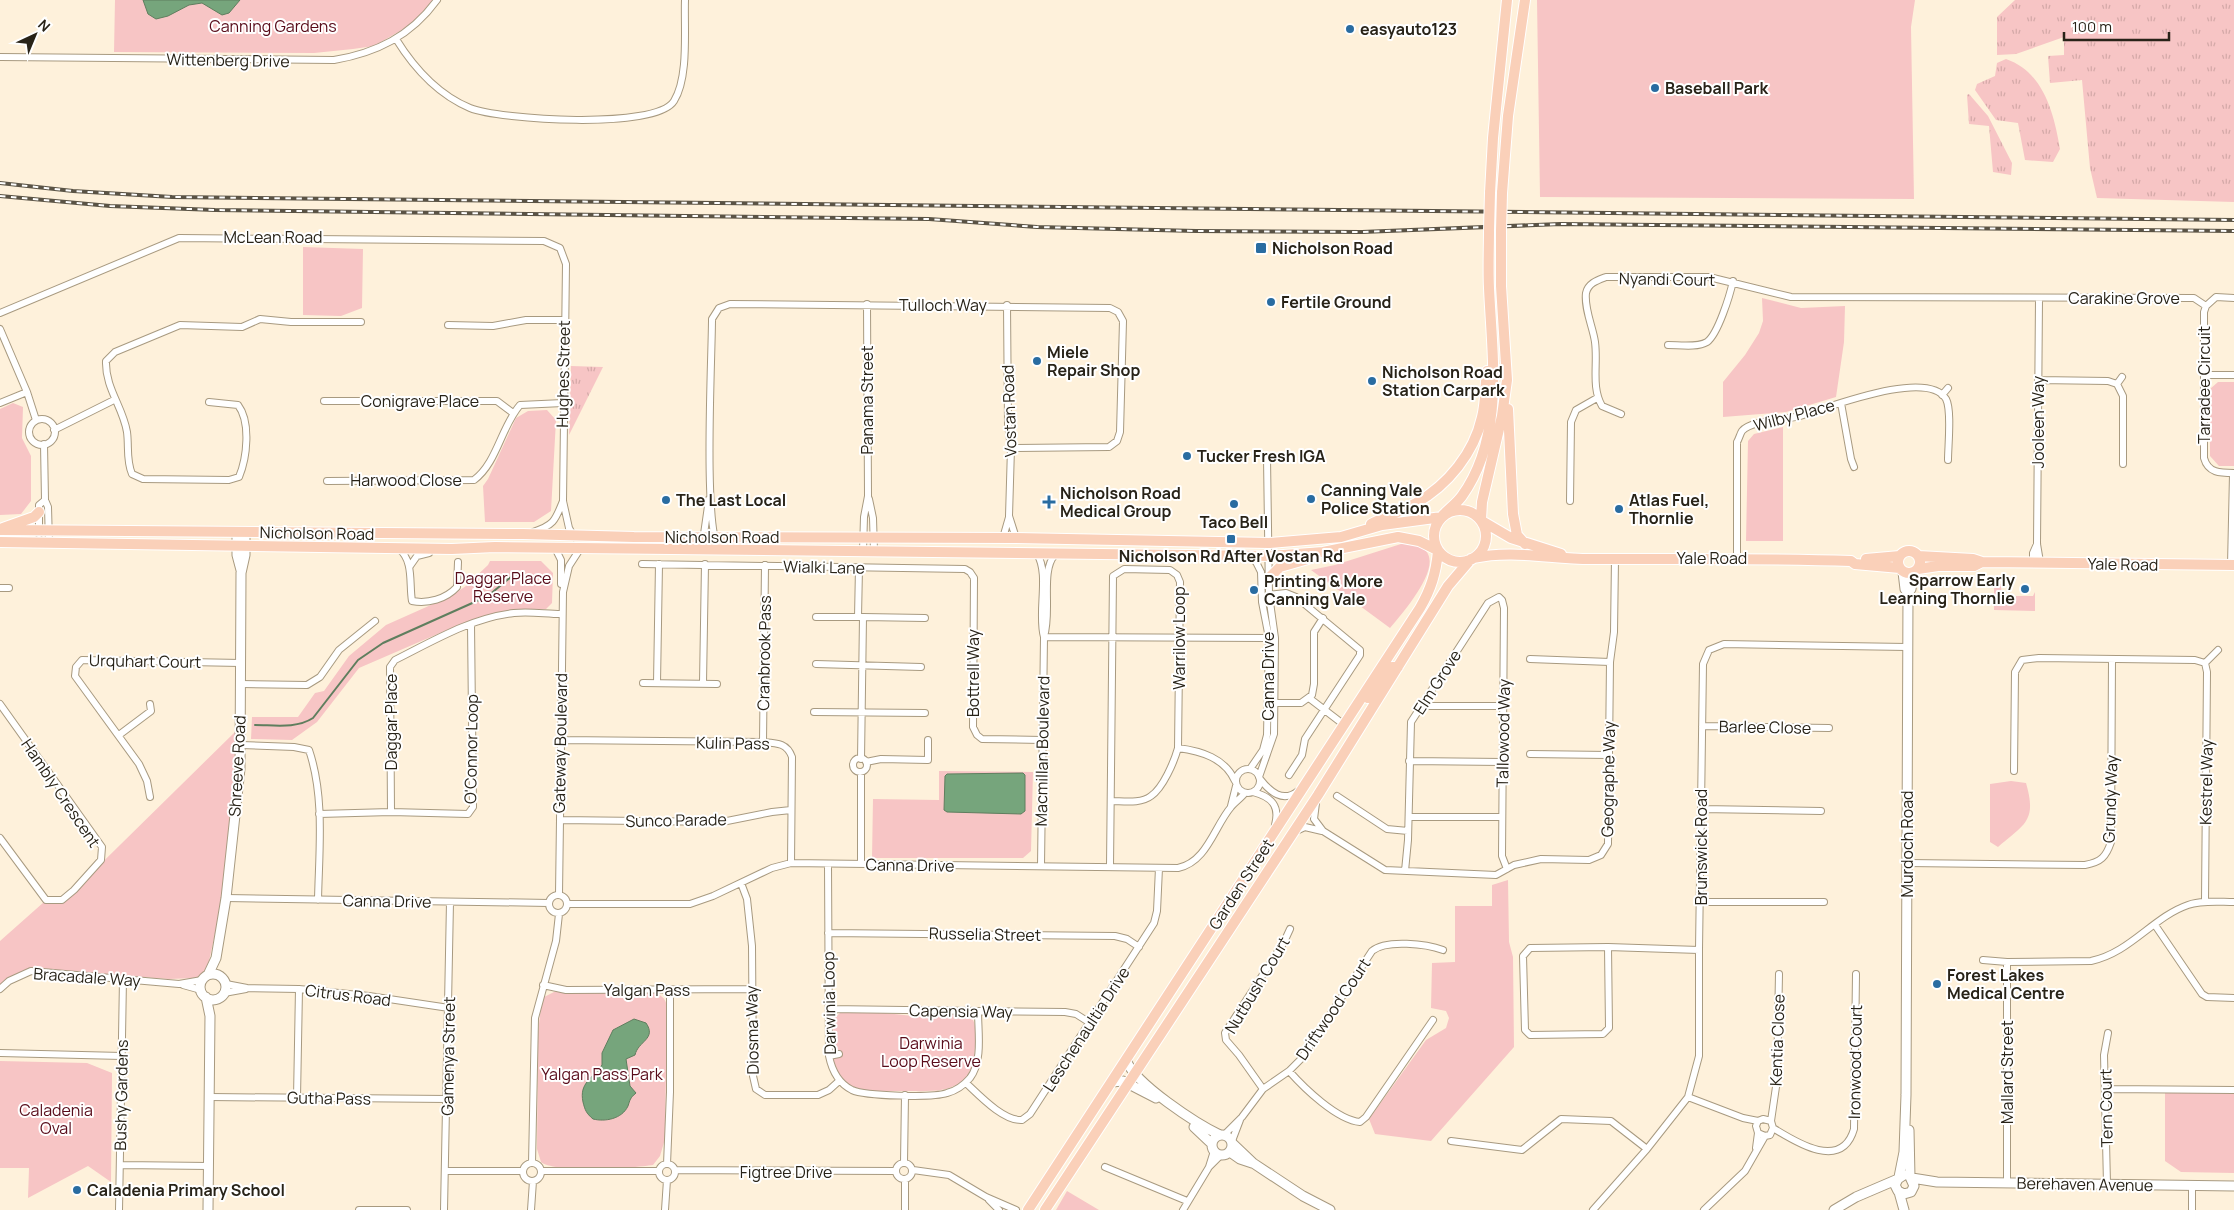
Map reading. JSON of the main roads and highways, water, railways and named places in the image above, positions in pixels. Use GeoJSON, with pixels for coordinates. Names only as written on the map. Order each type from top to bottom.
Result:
{"type":"FeatureCollection","features":[{"type":"Feature","properties":{"kind":"main road"},"geometry":{"type":"LineString","coordinates":[[1507,0],[1493,138],[1490,193],[1489,285],[1494,396],[1485,446],[1472,478],[1462,496],[1443,516],[1434,532],[1437,550],[1445,557],[1453,560],[1472,559],[1484,545],[1485,531],[1481,520],[1482,502],[1502,416],[1507,380]]}},
{"type":"Feature","properties":{"kind":"main road"},"geometry":{"type":"LineString","coordinates":[[1525,0],[1508,116],[1501,230],[1511,492],[1517,535],[1525,544]]}},
{"type":"Feature","properties":{"kind":"main road"},"geometry":{"type":"LineString","coordinates":[[1347,536],[1416,504],[1430,494],[1457,468],[1472,445],[1482,419],[1486,400],[1487,372],[1492,359]]}},
{"type":"Feature","properties":{"kind":"main road"},"geometry":{"type":"LineString","coordinates":[[1443,516],[1456,510],[1463,510],[1481,520]]}},
{"type":"Feature","properties":{"kind":"main road"},"geometry":{"type":"LineString","coordinates":[[0,529],[34,516],[39,512]]}},
{"type":"Feature","properties":{"kind":"main road","name":"Nicholson Road"},"geometry":{"type":"LineString","coordinates":[[0,529],[523,534],[574,537],[1016,538],[1270,543],[1314,541],[1347,536],[1387,524],[1443,516]]}},
{"type":"Feature","properties":{"kind":"main road","name":"Yale Road"},"geometry":{"type":"LineString","coordinates":[[1481,520],[1502,534],[1525,544],[1574,558]]}},
{"type":"Feature","properties":{"kind":"main road"},"geometry":{"type":"LineString","coordinates":[[434,534],[430,538],[434,542],[455,543],[476,548]]}},
{"type":"Feature","properties":{"kind":"main road","name":"Nicholson Road"},"geometry":{"type":"LineString","coordinates":[[0,542],[452,549],[719,549],[1270,556],[1307,554],[1398,537],[1419,540],[1437,550]]}},
{"type":"Feature","properties":{"kind":"main road"},"geometry":{"type":"LineString","coordinates":[[1269,578],[1280,566],[1301,560],[1340,554],[1352,546]]}},
{"type":"Feature","properties":{"kind":"main road","name":"Garden Street"},"geometry":{"type":"LineString","coordinates":[[1028,1210],[1428,595],[1436,571],[1437,550]]}},
{"type":"Feature","properties":{"kind":"main road"},"geometry":{"type":"LineString","coordinates":[[1909,551],[1918,556],[1920,562],[1909,570],[1898,562],[1900,556],[1909,551]]}},
{"type":"Feature","properties":{"kind":"main road","name":"Yale Road"},"geometry":{"type":"LineString","coordinates":[[1472,559],[1496,554],[1615,559],[1737,558],[1851,561],[1855,564],[1909,570],[1938,566],[1974,566],[1982,562]]}},
{"type":"Feature","properties":{"kind":"main road","name":"Yale Road"},"geometry":{"type":"LineString","coordinates":[[1851,561],[1855,558],[1876,559],[1900,556]]}},
{"type":"Feature","properties":{"kind":"main road","name":"Yale Road"},"geometry":{"type":"LineString","coordinates":[[1918,556],[1973,559],[1982,562],[2232,565]]}},
{"type":"Feature","properties":{"kind":"main road","name":"Garden Street"},"geometry":{"type":"LineString","coordinates":[[1045,1210],[1318,795],[1453,579],[1472,559]]}},
{"type":"Feature","properties":{"kind":"main road"},"geometry":{"type":"LineString","coordinates":[[1352,711],[1368,698],[1387,670],[1392,667],[1398,667]]}},
{"type":"Feature","properties":{"kind":"main road"},"geometry":{"type":"LineString","coordinates":[[1181,976],[1186,979],[1190,978],[1220,942]]}},
{"type":"Feature","properties":{"kind":"waterway"},"geometry":{"type":"LineString","coordinates":[[255,725],[292,725],[313,718],[358,660],[383,643],[488,596],[512,576]]}},
{"type":"Feature","properties":{"kind":"railway"},"geometry":{"type":"LineString","coordinates":[[0,183],[73,191],[172,197],[2234,220]]}},
{"type":"Feature","properties":{"kind":"railway"},"geometry":{"type":"LineString","coordinates":[[0,196],[110,206],[215,210],[929,219],[1037,227],[1196,231],[1362,232],[1560,224],[2234,231]]}},
{"type":"Feature","properties":{"kind":"place","name":"easyauto123"},"geometry":{"type":"Point","coordinates":[1350,29]}},
{"type":"Feature","properties":{"kind":"place","name":"Baseball Park"},"geometry":{"type":"Point","coordinates":[1655,88]}},
{"type":"Feature","properties":{"kind":"place","name":"Nicholson Road"},"geometry":{"type":"Point","coordinates":[1261,248]}},
{"type":"Feature","properties":{"kind":"place","name":"Fertile Ground"},"geometry":{"type":"Point","coordinates":[1271,302]}},
{"type":"Feature","properties":{"kind":"place","name":"Miele Repair Shop"},"geometry":{"type":"Point","coordinates":[1037,361]}},
{"type":"Feature","properties":{"kind":"place","name":"Nicholson Road Station Carpark"},"geometry":{"type":"Point","coordinates":[1372,381]}},
{"type":"Feature","properties":{"kind":"place","name":"Tucker Fresh IGA"},"geometry":{"type":"Point","coordinates":[1187,456]}},
{"type":"Feature","properties":{"kind":"place","name":"Canning Vale Police Station"},"geometry":{"type":"Point","coordinates":[1311,499]}},
{"type":"Feature","properties":{"kind":"place","name":"The Last Local"},"geometry":{"type":"Point","coordinates":[666,500]}},
{"type":"Feature","properties":{"kind":"place","name":"Nicholson Road Medical Group"},"geometry":{"type":"Point","coordinates":[1049,502]}},
{"type":"Feature","properties":{"kind":"place","name":"Taco Bell"},"geometry":{"type":"Point","coordinates":[1234,504]}},
{"type":"Feature","properties":{"kind":"place","name":"Atlas Fuel, Thornlie"},"geometry":{"type":"Point","coordinates":[1619,509]}},
{"type":"Feature","properties":{"kind":"place","name":"Nicholson Rd After Vostan Rd"},"geometry":{"type":"Point","coordinates":[1231,539]}},
{"type":"Feature","properties":{"kind":"place","name":"Sparrow Early Learning Thornlie"},"geometry":{"type":"Point","coordinates":[2025,589]}},
{"type":"Feature","properties":{"kind":"place","name":"Printing & More Canning Vale"},"geometry":{"type":"Point","coordinates":[1254,590]}},
{"type":"Feature","properties":{"kind":"place","name":"Forest Lakes Medical Centre"},"geometry":{"type":"Point","coordinates":[1937,984]}},
{"type":"Feature","properties":{"kind":"place","name":"Caladenia Primary School"},"geometry":{"type":"Point","coordinates":[77,1190]}},
{"type":"Feature","properties":{"kind":"park label","name":"Canning Gardens"},"geometry":{"type":"Point","coordinates":[273,26]}},
{"type":"Feature","properties":{"kind":"park label","name":"Daggar Place Reserve"},"geometry":{"type":"Point","coordinates":[503,587]}},
{"type":"Feature","properties":{"kind":"park label","name":"Darwinia Loop Reserve"},"geometry":{"type":"Point","coordinates":[931,1052]}},
{"type":"Feature","properties":{"kind":"park label","name":"Yalgan Pass Park"},"geometry":{"type":"Point","coordinates":[602,1074]}},
{"type":"Feature","properties":{"kind":"park label","name":"Caladenia Oval"},"geometry":{"type":"Point","coordinates":[56,1119]}}]}
